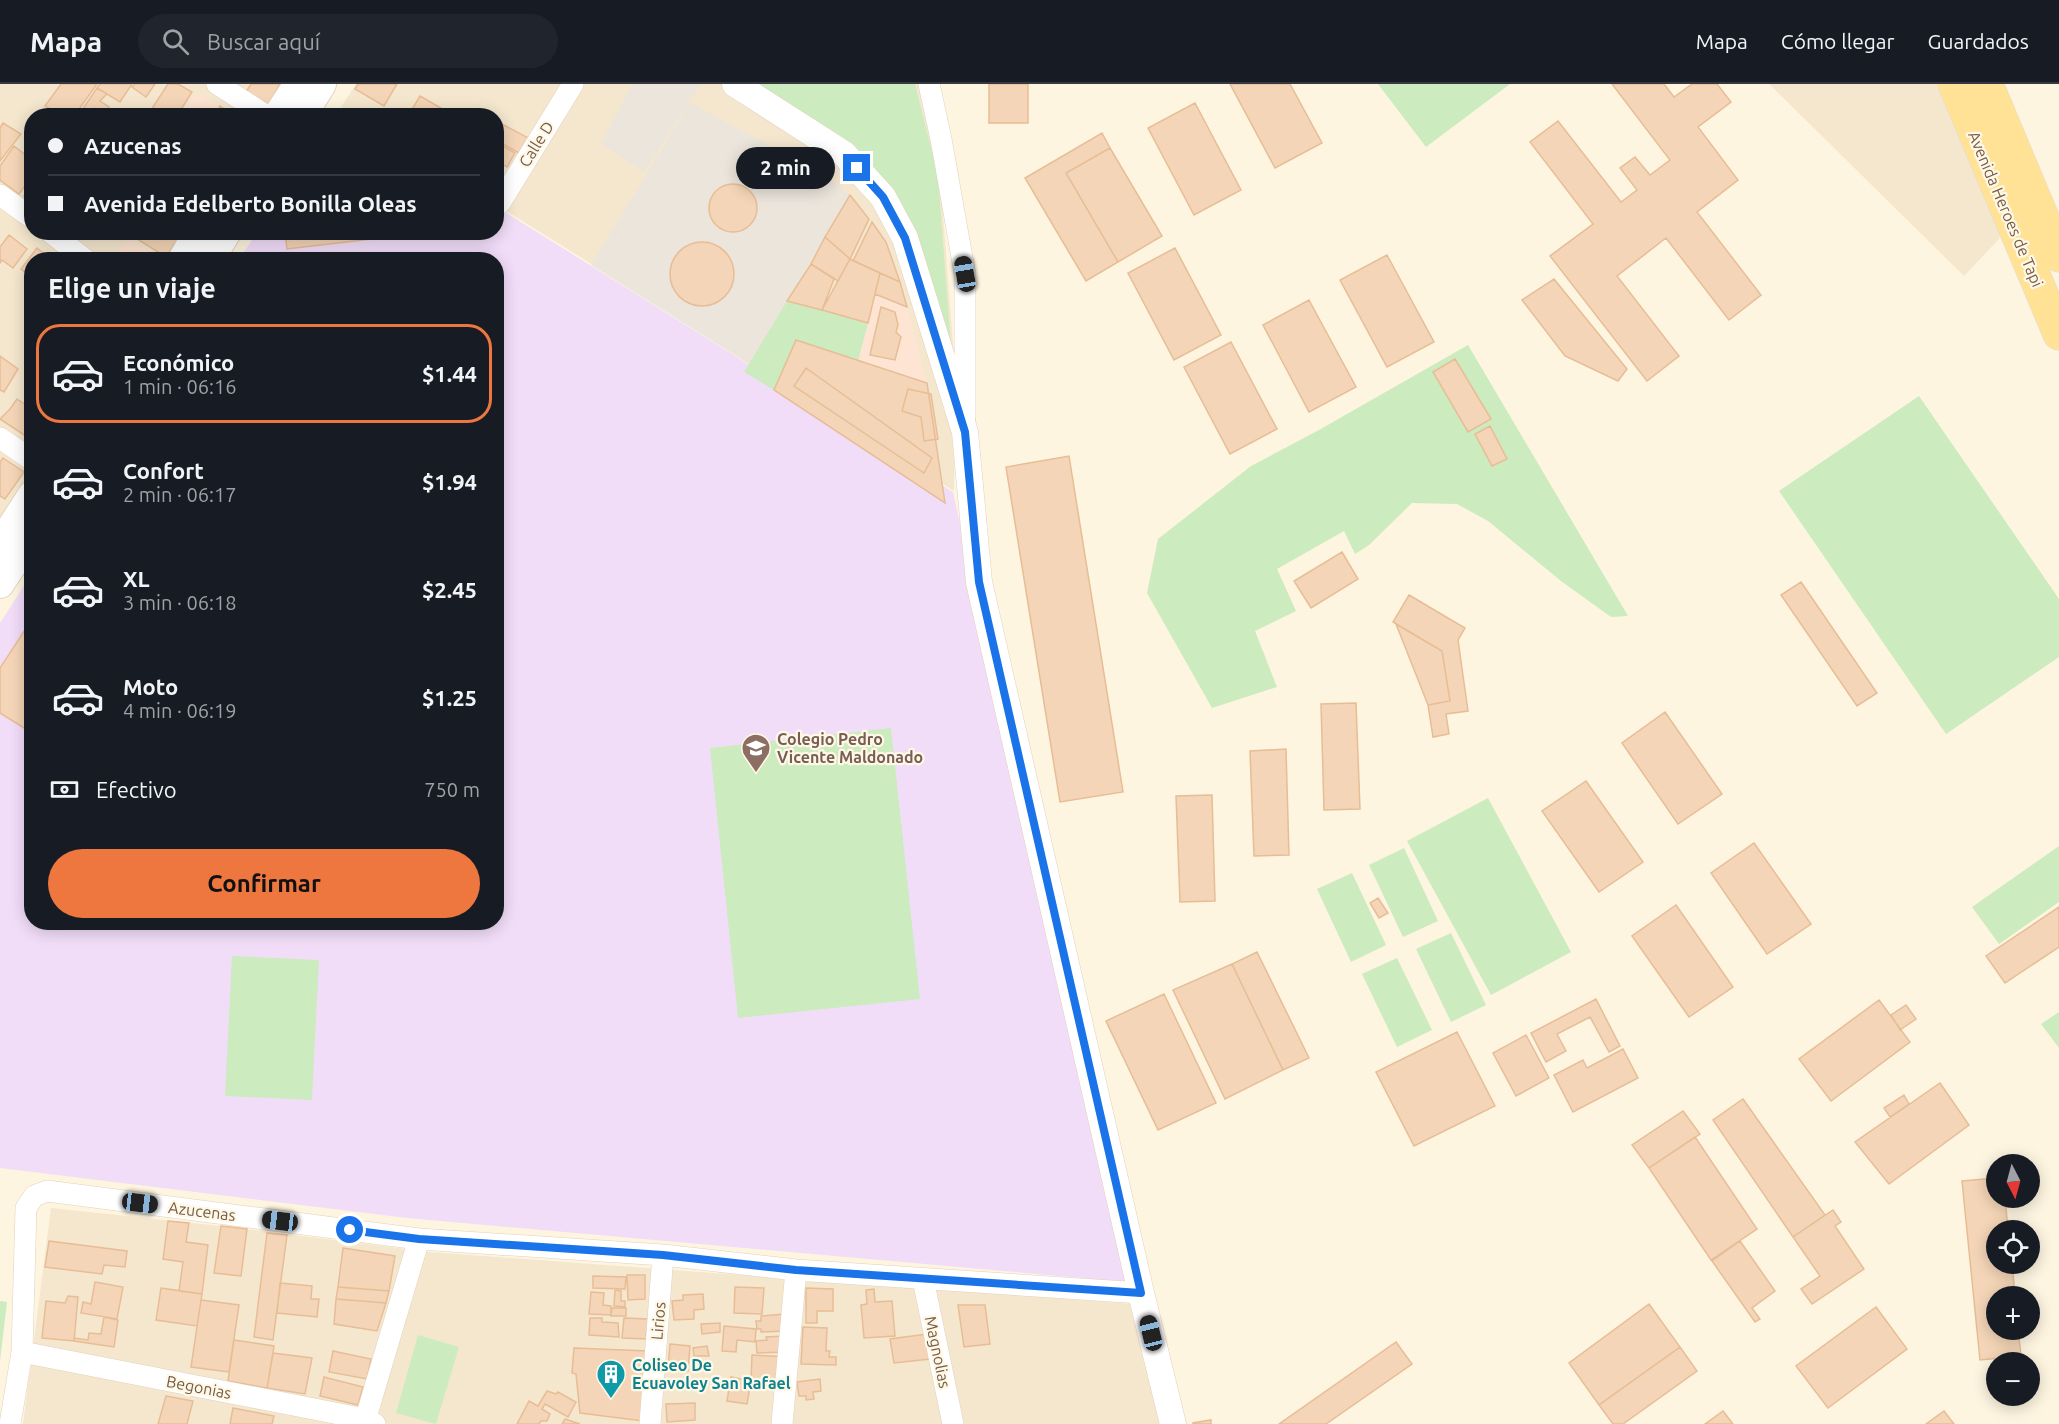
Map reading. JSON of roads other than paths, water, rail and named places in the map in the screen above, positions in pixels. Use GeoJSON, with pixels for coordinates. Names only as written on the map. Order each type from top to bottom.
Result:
{"type":"FeatureCollection","features":[{"type":"Feature","properties":{"kind":"main road"},"geometry":{"type":"LineString","coordinates":[[282,108],[298,84]]}},
{"type":"Feature","properties":{"kind":"main road"},"geometry":{"type":"LineString","coordinates":[[307,108],[322,84]]}},
{"type":"Feature","properties":{"kind":"main road","name":"Avenida Heroes de Tapi"},"geometry":{"type":"LineString","coordinates":[[1954,84],[2059,334]]}},
{"type":"Feature","properties":{"kind":"main road","name":"Avenida Heroes de Tapi"},"geometry":{"type":"LineString","coordinates":[[1987,84],[2059,256]]}},
{"type":"Feature","properties":{"kind":"main road"},"geometry":{"type":"LineString","coordinates":[[0,544],[24,507]]}},
{"type":"Feature","properties":{"kind":"main road"},"geometry":{"type":"LineString","coordinates":[[0,584],[24,547]]}},
{"type":"Feature","properties":{"kind":"street"},"geometry":{"type":"LineString","coordinates":[[217,84],[254,108]]}},
{"type":"Feature","properties":{"kind":"street","name":"Calle D"},"geometry":{"type":"LineString","coordinates":[[504,196],[573,84]]}},
{"type":"Feature","properties":{"kind":"street"},"geometry":{"type":"LineString","coordinates":[[735,84],[844,154],[883,197],[905,238],[965,432]]}},
{"type":"Feature","properties":{"kind":"street"},"geometry":{"type":"LineString","coordinates":[[929,84],[965,274],[965,432],[979,582],[1173,1424]]}},
{"type":"Feature","properties":{"kind":"street"},"geometry":{"type":"LineString","coordinates":[[0,195],[24,212]]}},
{"type":"Feature","properties":{"kind":"street"},"geometry":{"type":"LineString","coordinates":[[60,240],[76,252]]}},
{"type":"Feature","properties":{"kind":"street"},"geometry":{"type":"LineString","coordinates":[[0,438],[24,454]]}},
{"type":"Feature","properties":{"kind":"street","name":"Azucenas"},"geometry":{"type":"LineString","coordinates":[[10,1424],[22,1353],[26,1208],[34,1196],[47,1191],[419,1239],[663,1255],[796,1270],[1141,1293]]}},
{"type":"Feature","properties":{"kind":"street"},"geometry":{"type":"LineString","coordinates":[[368,1422],[419,1239]]}},
{"type":"Feature","properties":{"kind":"street","name":"Lirios"},"geometry":{"type":"LineString","coordinates":[[650,1424],[663,1255]]}},
{"type":"Feature","properties":{"kind":"street"},"geometry":{"type":"LineString","coordinates":[[782,1424],[796,1270]]}},
{"type":"Feature","properties":{"kind":"street","name":"Magnolias"},"geometry":{"type":"LineString","coordinates":[[923,1279],[953,1424]]}},
{"type":"Feature","properties":{"kind":"street","name":"Begonias"},"geometry":{"type":"LineString","coordinates":[[22,1353],[368,1422]]}},
{"type":"Feature","properties":{"kind":"place","name":"Colegio Pedro Vicente Maldonado"},"geometry":{"type":"Point","coordinates":[756,774]}},
{"type":"Feature","properties":{"kind":"place","name":"Coliseo De Ecuavoley San Rafael"},"geometry":{"type":"Point","coordinates":[611,1400]}}]}
